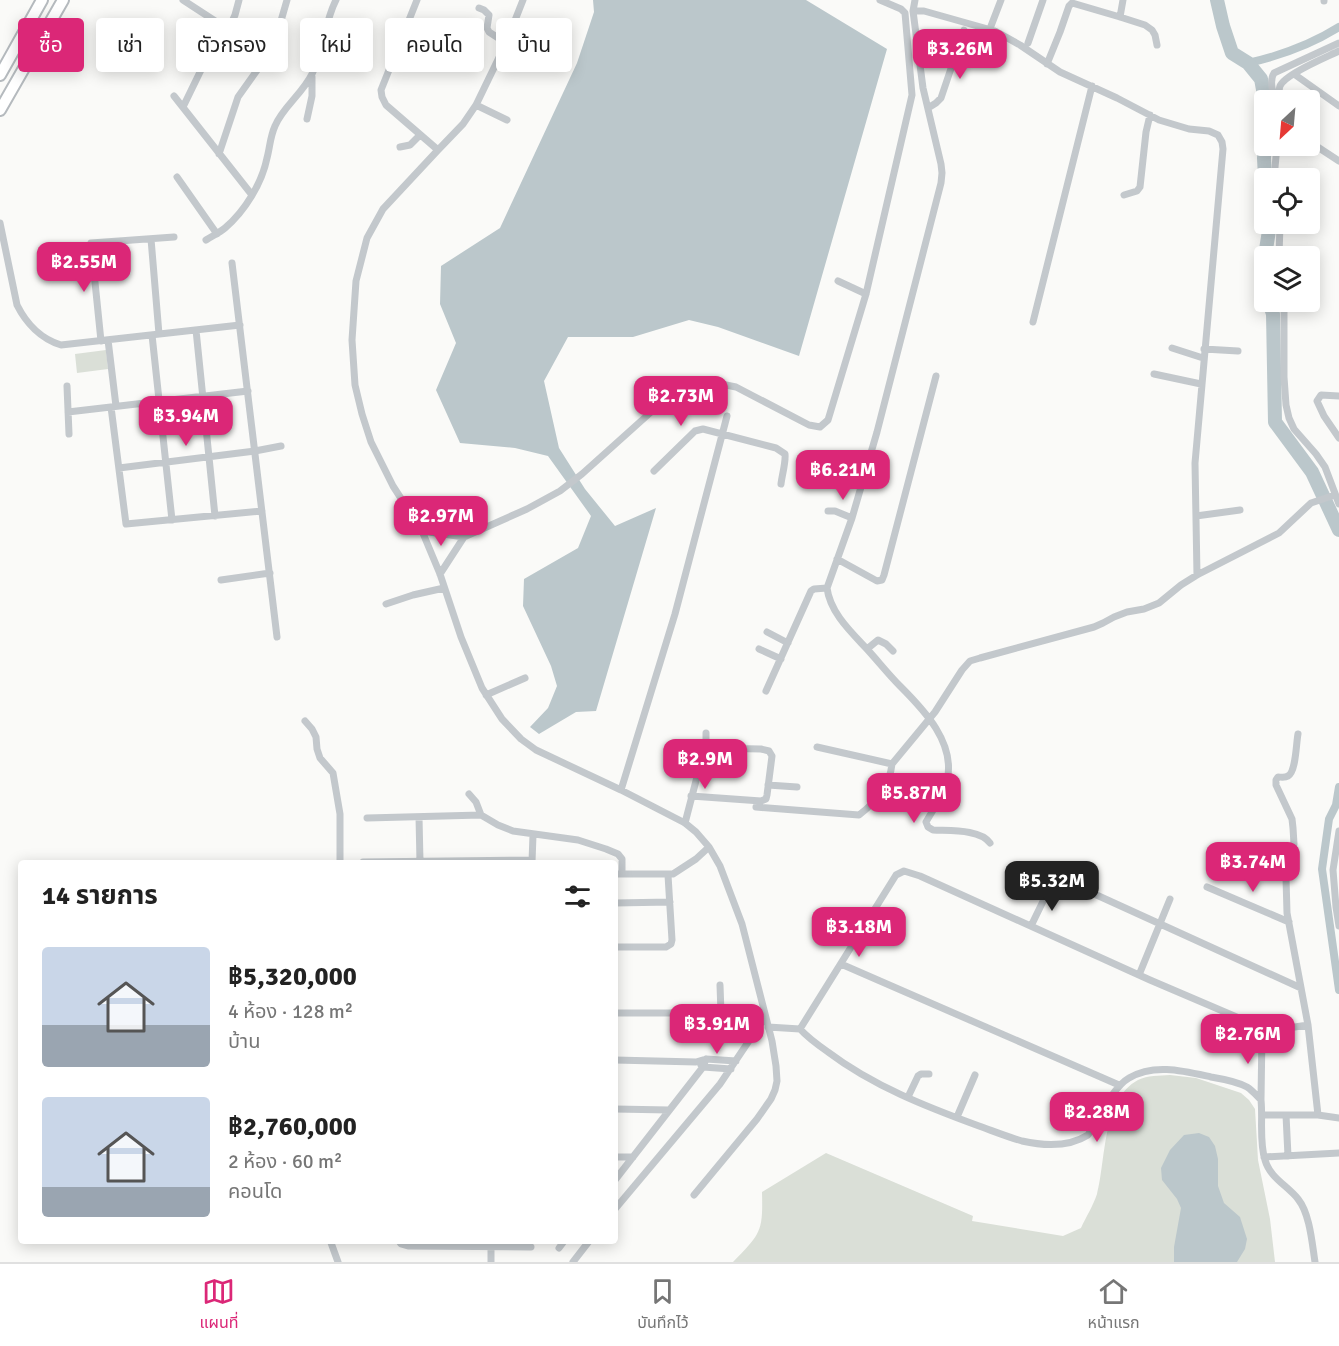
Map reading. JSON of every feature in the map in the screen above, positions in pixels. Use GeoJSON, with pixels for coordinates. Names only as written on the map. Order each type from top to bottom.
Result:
{"type":"FeatureCollection","features":[{"type":"Feature","properties":{"kind":"main road"},"geometry":{"type":"LineString","coordinates":[[32,18],[42,0]]}},
{"type":"Feature","properties":{"kind":"main road"},"geometry":{"type":"LineString","coordinates":[[53,18],[63,0]]}},
{"type":"Feature","properties":{"kind":"main road"},"geometry":{"type":"LineString","coordinates":[[0,75],[18,43]]}},
{"type":"Feature","properties":{"kind":"main road"},"geometry":{"type":"LineString","coordinates":[[0,110],[22,72]]}},
{"type":"Feature","properties":{"kind":"street"},"geometry":{"type":"LineString","coordinates":[[183,0],[211,18]]}},
{"type":"Feature","properties":{"kind":"street"},"geometry":{"type":"LineString","coordinates":[[234,18],[239,0]]}},
{"type":"Feature","properties":{"kind":"street"},"geometry":{"type":"LineString","coordinates":[[219,154],[238,97],[268,55],[276,38],[287,0]]}},
{"type":"Feature","properties":{"kind":"street"},"geometry":{"type":"LineString","coordinates":[[206,240],[229,224],[252,195],[267,158],[276,122],[312,75],[336,0]]}},
{"type":"Feature","properties":{"kind":"street"},"geometry":{"type":"LineString","coordinates":[[417,0],[381,90],[386,105],[438,150]]}},
{"type":"Feature","properties":{"kind":"street"},"geometry":{"type":"LineString","coordinates":[[516,18],[523,0]]}},
{"type":"Feature","properties":{"kind":"street"},"geometry":{"type":"LineString","coordinates":[[422,531],[464,537],[527,509],[560,491],[670,395],[687,386],[711,382],[736,387],[808,425],[820,427],[828,420],[866,294],[912,95],[905,14],[900,9],[880,0]]}},
{"type":"Feature","properties":{"kind":"street"},"geometry":{"type":"LineString","coordinates":[[915,0],[914,11],[923,87],[941,164],[941,183],[880,421],[852,518],[827,588],[828,600],[846,628],[909,693],[931,721],[946,749],[947,779],[942,795],[926,822],[927,827],[933,830],[975,833],[990,843]]}},
{"type":"Feature","properties":{"kind":"street"},"geometry":{"type":"LineString","coordinates":[[991,26],[1001,0]]}},
{"type":"Feature","properties":{"kind":"street"},"geometry":{"type":"LineString","coordinates":[[1028,43],[1043,0]]}},
{"type":"Feature","properties":{"kind":"street"},"geometry":{"type":"LineString","coordinates":[[1120,16],[1123,0]]}},
{"type":"Feature","properties":{"kind":"street"},"geometry":{"type":"LineString","coordinates":[[1047,64],[1072,3],[1145,25],[1152,30],[1157,45]]}},
{"type":"Feature","properties":{"kind":"street"},"geometry":{"type":"LineString","coordinates":[[479,8],[489,15],[487,28],[496,37]]}},
{"type":"Feature","properties":{"kind":"street"},"geometry":{"type":"LineString","coordinates":[[914,11],[924,11],[995,31],[1060,72],[1150,115],[1174,125],[1209,131],[1221,137],[1195,463],[1197,575]]}},
{"type":"Feature","properties":{"kind":"street"},"geometry":{"type":"LineString","coordinates":[[928,108],[941,98],[964,30]]}},
{"type":"Feature","properties":{"kind":"street"},"geometry":{"type":"LineString","coordinates":[[1273,90],[1271,78],[1274,73],[1339,43]]}},
{"type":"Feature","properties":{"kind":"street"},"geometry":{"type":"LineString","coordinates":[[1280,90],[1283,82],[1294,74],[1339,51]]}},
{"type":"Feature","properties":{"kind":"street"},"geometry":{"type":"LineString","coordinates":[[496,64],[476,105],[463,124],[383,209],[367,238],[356,281],[352,340],[355,385],[371,442],[393,486],[422,531],[482,688],[502,719],[521,739],[536,750],[686,823],[709,847],[720,866],[742,924],[768,1027],[777,1081],[776,1090],[757,1119],[694,1195]]}},
{"type":"Feature","properties":{"kind":"street"},"geometry":{"type":"LineString","coordinates":[[183,107],[200,72]]}},
{"type":"Feature","properties":{"kind":"street"},"geometry":{"type":"LineString","coordinates":[[1294,74],[1339,105]]}},
{"type":"Feature","properties":{"kind":"street"},"geometry":{"type":"LineString","coordinates":[[307,119],[312,96],[312,75]]}},
{"type":"Feature","properties":{"kind":"street"},"geometry":{"type":"LineString","coordinates":[[1033,322],[1092,86]]}},
{"type":"Feature","properties":{"kind":"street"},"geometry":{"type":"LineString","coordinates":[[174,96],[252,195]]}},
{"type":"Feature","properties":{"kind":"street"},"geometry":{"type":"LineString","coordinates":[[476,105],[507,120]]}},
{"type":"Feature","properties":{"kind":"street"},"geometry":{"type":"LineString","coordinates":[[1124,195],[1137,191],[1140,187],[1144,143],[1150,115]]}},
{"type":"Feature","properties":{"kind":"street"},"geometry":{"type":"LineString","coordinates":[[400,147],[410,145],[420,135]]}},
{"type":"Feature","properties":{"kind":"street"},"geometry":{"type":"LineString","coordinates":[[1320,148],[1339,160]]}},
{"type":"Feature","properties":{"kind":"street"},"geometry":{"type":"LineString","coordinates":[[177,177],[217,234]]}},
{"type":"Feature","properties":{"kind":"street"},"geometry":{"type":"LineString","coordinates":[[0,223],[17,305],[22,315],[38,333],[53,343],[61,345],[240,326]]}},
{"type":"Feature","properties":{"kind":"street"},"geometry":{"type":"LineString","coordinates":[[174,237],[91,243],[114,406],[126,524],[262,512]]}},
{"type":"Feature","properties":{"kind":"street"},"geometry":{"type":"LineString","coordinates":[[151,239],[159,401],[172,519]]}},
{"type":"Feature","properties":{"kind":"street"},"geometry":{"type":"LineString","coordinates":[[232,262],[277,637]]}},
{"type":"Feature","properties":{"kind":"street"},"geometry":{"type":"LineString","coordinates":[[838,281],[866,294]]}},
{"type":"Feature","properties":{"kind":"street"},"geometry":{"type":"LineString","coordinates":[[1284,312],[1284,377],[1289,418],[1294,429],[1325,467],[1333,496],[1339,504]]}},
{"type":"Feature","properties":{"kind":"street"},"geometry":{"type":"LineString","coordinates":[[196,330],[215,516]]}},
{"type":"Feature","properties":{"kind":"street"},"geometry":{"type":"LineString","coordinates":[[1172,348],[1203,358]]}},
{"type":"Feature","properties":{"kind":"street"},"geometry":{"type":"LineString","coordinates":[[1204,349],[1238,351]]}},
{"type":"Feature","properties":{"kind":"street"},"geometry":{"type":"LineString","coordinates":[[1154,374],[1201,384]]}},
{"type":"Feature","properties":{"kind":"street"},"geometry":{"type":"LineString","coordinates":[[837,559],[877,581],[882,580],[936,376]]}},
{"type":"Feature","properties":{"kind":"street"},"geometry":{"type":"LineString","coordinates":[[67,386],[69,434]]}},
{"type":"Feature","properties":{"kind":"street"},"geometry":{"type":"LineString","coordinates":[[68,412],[248,391]]}},
{"type":"Feature","properties":{"kind":"street"},"geometry":{"type":"LineString","coordinates":[[1339,396],[1321,396],[1317,400],[1324,416],[1339,438]]}},
{"type":"Feature","properties":{"kind":"street"},"geometry":{"type":"LineString","coordinates":[[621,790],[675,614],[727,416]]}},
{"type":"Feature","properties":{"kind":"street"},"geometry":{"type":"LineString","coordinates":[[654,471],[695,431],[703,429],[776,448],[783,452],[786,458],[781,484]]}},
{"type":"Feature","properties":{"kind":"street"},"geometry":{"type":"LineString","coordinates":[[119,468],[281,446]]}},
{"type":"Feature","properties":{"kind":"street"},"geometry":{"type":"LineString","coordinates":[[756,807],[859,815],[883,790],[892,764],[931,721],[962,670],[970,662],[1094,627],[1127,612],[1159,603],[1197,575],[1279,533],[1311,503],[1333,496]]}},
{"type":"Feature","properties":{"kind":"street"},"geometry":{"type":"LineString","coordinates":[[1197,516],[1240,510]]}},
{"type":"Feature","properties":{"kind":"street"},"geometry":{"type":"LineString","coordinates":[[828,511],[835,511],[852,518]]}},
{"type":"Feature","properties":{"kind":"street"},"geometry":{"type":"LineString","coordinates":[[440,574],[464,537]]}},
{"type":"Feature","properties":{"kind":"street"},"geometry":{"type":"LineString","coordinates":[[221,580],[270,573]]}},
{"type":"Feature","properties":{"kind":"street"},"geometry":{"type":"LineString","coordinates":[[386,604],[444,588]]}},
{"type":"Feature","properties":{"kind":"street"},"geometry":{"type":"LineString","coordinates":[[766,691],[811,591],[827,588]]}},
{"type":"Feature","properties":{"kind":"street"},"geometry":{"type":"LineString","coordinates":[[767,632],[788,643]]}},
{"type":"Feature","properties":{"kind":"street"},"geometry":{"type":"LineString","coordinates":[[867,649],[878,640],[893,651]]}},
{"type":"Feature","properties":{"kind":"street"},"geometry":{"type":"LineString","coordinates":[[759,649],[781,659]]}},
{"type":"Feature","properties":{"kind":"street"},"geometry":{"type":"LineString","coordinates":[[486,695],[525,678]]}},
{"type":"Feature","properties":{"kind":"street"},"geometry":{"type":"LineString","coordinates":[[305,721],[316,737],[320,758],[333,773],[340,813],[340,860]]}},
{"type":"Feature","properties":{"kind":"street"},"geometry":{"type":"LineString","coordinates":[[686,823],[691,796],[706,748],[706,733]]}},
{"type":"Feature","properties":{"kind":"street"},"geometry":{"type":"LineString","coordinates":[[1298,734],[1294,770],[1290,776],[1278,777],[1276,785],[1292,819],[1294,844],[1286,889],[1289,922],[1308,1025],[1318,1115]]}},
{"type":"Feature","properties":{"kind":"street"},"geometry":{"type":"LineString","coordinates":[[817,747],[892,764]]}},
{"type":"Feature","properties":{"kind":"street"},"geometry":{"type":"LineString","coordinates":[[691,796],[764,800],[767,795],[772,756],[769,751],[706,748]]}},
{"type":"Feature","properties":{"kind":"street"},"geometry":{"type":"LineString","coordinates":[[669,751],[701,760]]}},
{"type":"Feature","properties":{"kind":"street"},"geometry":{"type":"LineString","coordinates":[[768,785],[797,787]]}},
{"type":"Feature","properties":{"kind":"street"},"geometry":{"type":"LineString","coordinates":[[469,794],[476,802],[481,816]]}},
{"type":"Feature","properties":{"kind":"street"},"geometry":{"type":"LineString","coordinates":[[367,818],[481,816],[513,831],[578,840],[618,854],[622,859],[618,874],[671,874],[709,847]]}},
{"type":"Feature","properties":{"kind":"street"},"geometry":{"type":"LineString","coordinates":[[419,817],[420,860]]}},
{"type":"Feature","properties":{"kind":"street"},"geometry":{"type":"LineString","coordinates":[[1339,831],[1333,870],[1335,907],[1339,926]]}},
{"type":"Feature","properties":{"kind":"street"},"geometry":{"type":"LineString","coordinates":[[532,860],[533,835]]}},
{"type":"Feature","properties":{"kind":"street"},"geometry":{"type":"LineString","coordinates":[[800,1029],[896,875],[904,871],[920,876],[1252,1024],[1262,1032],[1308,1025]]}},
{"type":"Feature","properties":{"kind":"street"},"geometry":{"type":"LineString","coordinates":[[618,947],[669,946],[672,940],[671,874]]}},
{"type":"Feature","properties":{"kind":"street"},"geometry":{"type":"LineString","coordinates":[[1031,926],[1050,886],[1061,882],[1079,887],[1301,987]]}},
{"type":"Feature","properties":{"kind":"street"},"geometry":{"type":"LineString","coordinates":[[1207,887],[1289,922]]}},
{"type":"Feature","properties":{"kind":"street"},"geometry":{"type":"LineString","coordinates":[[1139,975],[1170,899]]}},
{"type":"Feature","properties":{"kind":"street"},"geometry":{"type":"LineString","coordinates":[[618,903],[670,902]]}},
{"type":"Feature","properties":{"kind":"street"},"geometry":{"type":"LineString","coordinates":[[841,964],[1119,1085]]}},
{"type":"Feature","properties":{"kind":"street"},"geometry":{"type":"LineString","coordinates":[[720,985],[721,1013]]}},
{"type":"Feature","properties":{"kind":"street"},"geometry":{"type":"LineString","coordinates":[[618,1013],[742,1013]]}},
{"type":"Feature","properties":{"kind":"street"},"geometry":{"type":"LineString","coordinates":[[618,1205],[720,1084],[765,1017]]}},
{"type":"Feature","properties":{"kind":"street"},"geometry":{"type":"LineString","coordinates":[[768,1027],[800,1029],[839,1061],[881,1085],[957,1118],[1022,1141],[1067,1144],[1080,1140],[1088,1135],[1119,1085],[1128,1078],[1152,1070],[1180,1070],[1233,1082],[1247,1088],[1261,1100]]}},
{"type":"Feature","properties":{"kind":"street"},"geometry":{"type":"LineString","coordinates":[[1262,1032],[1261,1100],[1264,1157],[1272,1173],[1298,1198],[1305,1210],[1315,1262]]}},
{"type":"Feature","properties":{"kind":"street"},"geometry":{"type":"LineString","coordinates":[[618,1060],[696,1062],[731,1069]]}},
{"type":"Feature","properties":{"kind":"street"},"geometry":{"type":"LineString","coordinates":[[618,1176],[705,1063],[736,1061]]}},
{"type":"Feature","properties":{"kind":"street"},"geometry":{"type":"LineString","coordinates":[[908,1097],[918,1076],[929,1074]]}},
{"type":"Feature","properties":{"kind":"street"},"geometry":{"type":"LineString","coordinates":[[957,1118],[975,1075]]}},
{"type":"Feature","properties":{"kind":"street"},"geometry":{"type":"LineString","coordinates":[[618,1109],[669,1110]]}},
{"type":"Feature","properties":{"kind":"street"},"geometry":{"type":"LineString","coordinates":[[1262,1115],[1318,1115],[1339,1118]]}},
{"type":"Feature","properties":{"kind":"street"},"geometry":{"type":"LineString","coordinates":[[1286,1115],[1288,1156]]}},
{"type":"Feature","properties":{"kind":"street"},"geometry":{"type":"LineString","coordinates":[[1264,1157],[1339,1153]]}},
{"type":"Feature","properties":{"kind":"street"},"geometry":{"type":"LineString","coordinates":[[618,1157],[633,1157]]}},
{"type":"Feature","properties":{"kind":"street"},"geometry":{"type":"LineString","coordinates":[[331,1244],[338,1262]]}},
{"type":"Feature","properties":{"kind":"street"},"geometry":{"type":"LineString","coordinates":[[400,1244],[408,1246],[531,1247]]}},
{"type":"Feature","properties":{"kind":"street"},"geometry":{"type":"LineString","coordinates":[[559,1248],[562,1244]]}},
{"type":"Feature","properties":{"kind":"street"},"geometry":{"type":"LineString","coordinates":[[573,1262],[587,1244]]}},
{"type":"Feature","properties":{"kind":"street"},"geometry":{"type":"LineString","coordinates":[[491,1247],[491,1262]]}},
{"type":"Feature","properties":{"kind":"shaded area"},"geometry":{"type":"Polygon","coordinates":[[[593,0],[806,0],[887,49],[799,356],[718,327],[689,320],[633,337],[568,337],[544,381],[559,448],[585,489],[615,526],[656,508],[596,711],[576,712],[539,734],[530,727],[548,708],[557,686],[551,666],[523,606],[524,579],[578,548],[591,516],[548,456],[515,448],[460,443],[436,390],[456,343],[440,304],[441,266],[500,228],[577,63],[594,12],[593,0]]]}},
{"type":"Feature","properties":{"kind":"shaded area"},"geometry":{"type":"Polygon","coordinates":[[[106,350],[108,369],[77,373],[75,354],[106,350]]]}},
{"type":"Feature","properties":{"kind":"shaded area"},"geometry":{"type":"Polygon","coordinates":[[[1170,1075],[1196,1078],[1241,1093],[1255,1109],[1258,1160],[1270,1219],[1275,1262],[733,1262],[755,1238],[761,1224],[762,1192],[826,1153],[973,1216],[972,1221],[1063,1236],[1081,1228],[1097,1194],[1107,1132],[1118,1101],[1126,1089],[1138,1080],[1150,1076],[1170,1075]]]}},
{"type":"Feature","properties":{"kind":"shaded area"},"geometry":{"type":"Polygon","coordinates":[[[1199,1133],[1209,1137],[1215,1146],[1218,1159],[1218,1186],[1224,1203],[1240,1217],[1247,1239],[1245,1249],[1237,1262],[1174,1262],[1174,1247],[1181,1208],[1162,1180],[1161,1168],[1170,1150],[1184,1135],[1199,1133]]]}},
{"type":"Feature","properties":{"kind":"waterway"},"geometry":{"type":"LineString","coordinates":[[1217,0],[1232,53],[1248,63],[1261,79],[1263,90]]}},
{"type":"Feature","properties":{"kind":"waterway"},"geometry":{"type":"LineString","coordinates":[[1248,63],[1295,49],[1339,27]]}},
{"type":"Feature","properties":{"kind":"waterway"},"geometry":{"type":"LineString","coordinates":[[1264,156],[1264,168]]}},
{"type":"Feature","properties":{"kind":"waterway"},"geometry":{"type":"LineString","coordinates":[[1267,246],[1268,234]]}},
{"type":"Feature","properties":{"kind":"waterway"},"geometry":{"type":"LineString","coordinates":[[1272,312],[1275,422],[1312,472],[1339,530]]}},
{"type":"Feature","properties":{"kind":"waterway"},"geometry":{"type":"LineString","coordinates":[[1339,787],[1336,805],[1329,819],[1322,869],[1339,990]]}}]}
